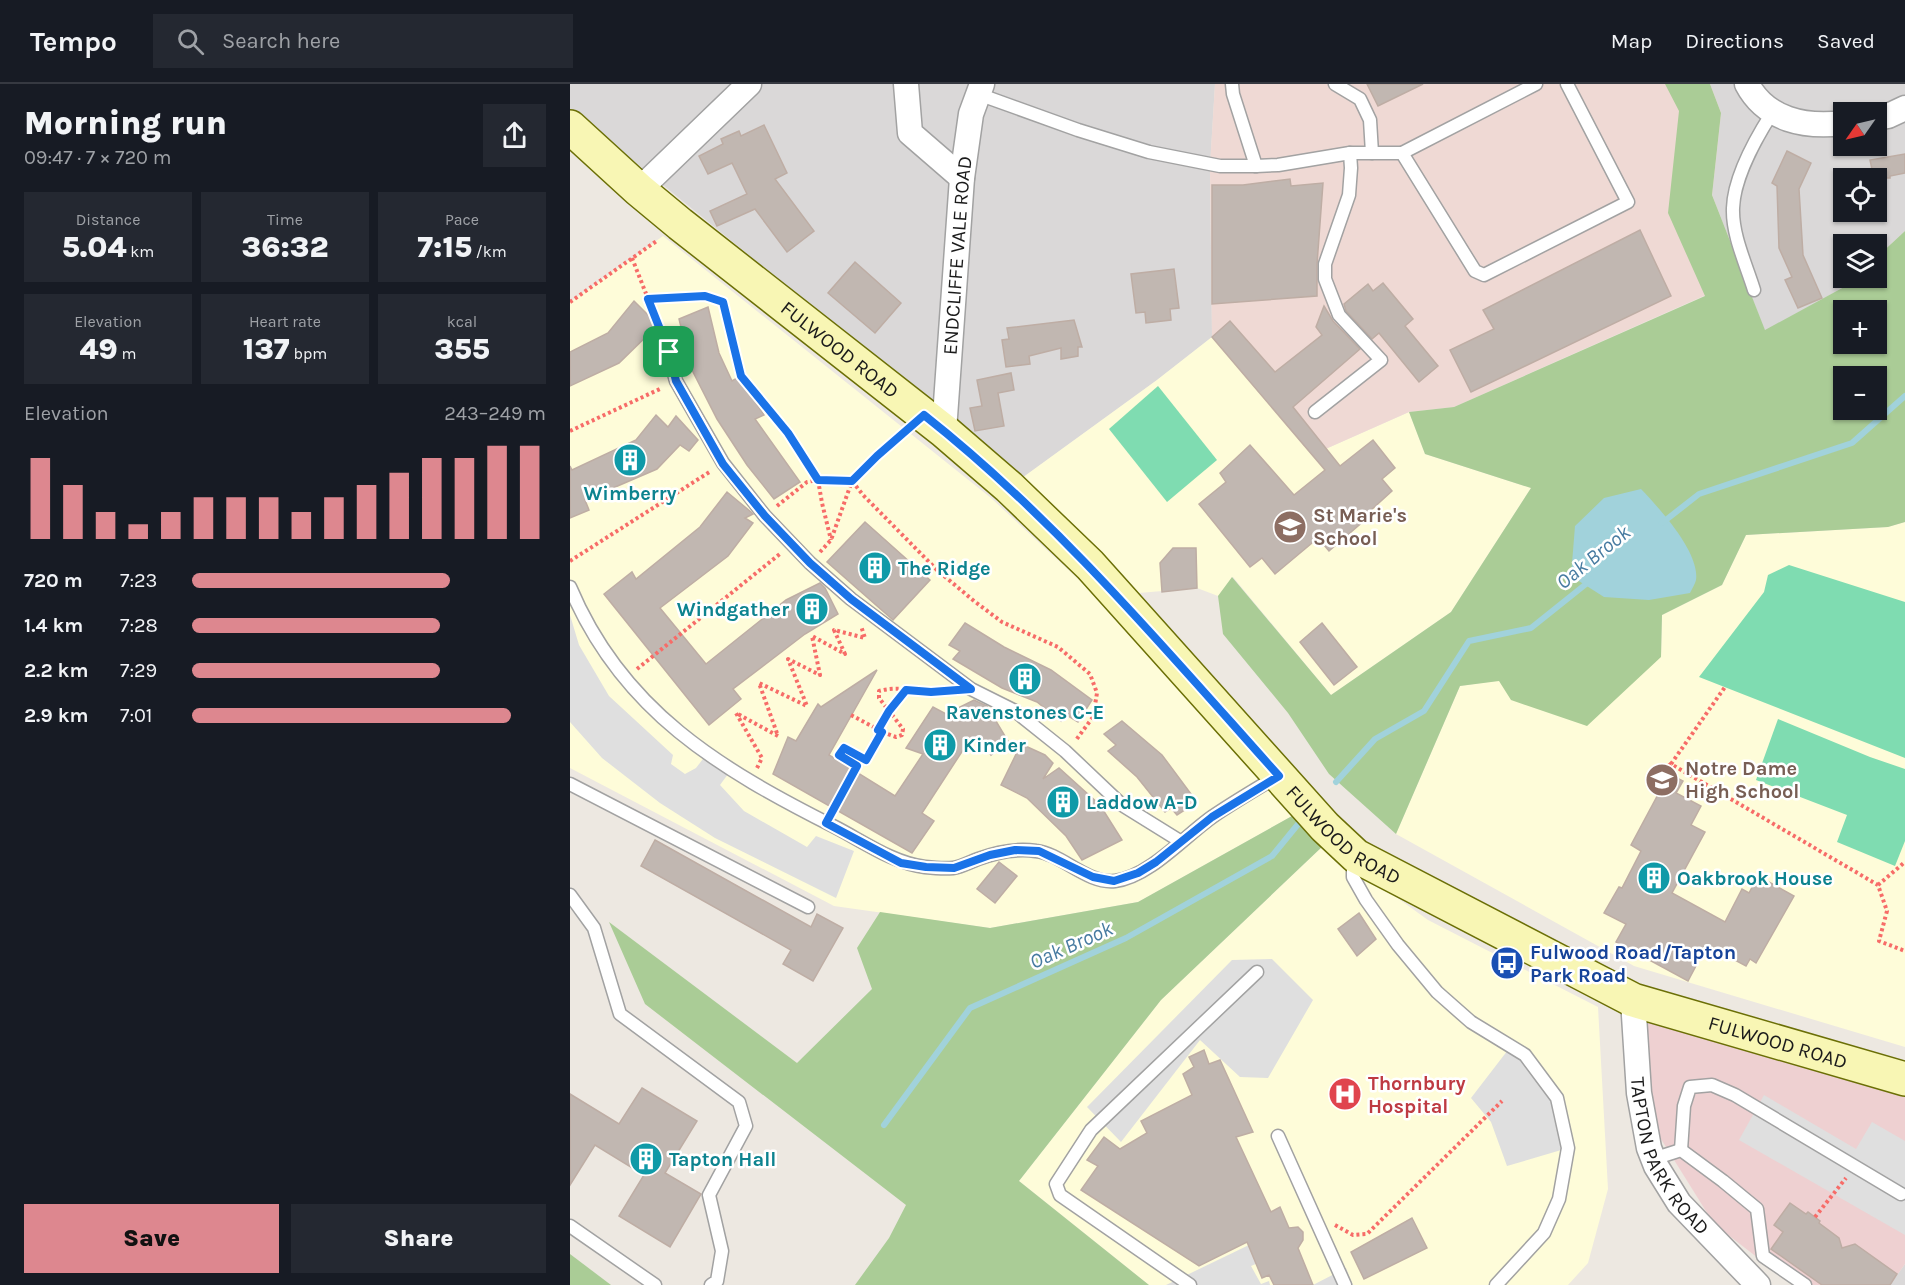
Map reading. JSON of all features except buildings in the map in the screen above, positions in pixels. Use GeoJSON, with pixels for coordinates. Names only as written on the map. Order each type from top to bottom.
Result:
{"type":"FeatureCollection","features":[{"type":"Feature","properties":{"kind":"street"},"geometry":{"type":"LineString","coordinates":[[639,190],[749,84]]}},
{"type":"Feature","properties":{"kind":"street"},"geometry":{"type":"LineString","coordinates":[[906,84],[910,133],[962,178]]}},
{"type":"Feature","properties":{"kind":"street"},"geometry":{"type":"LineString","coordinates":[[1747,84],[1753,96],[1772,113],[1788,120],[1833,124]]}},
{"type":"Feature","properties":{"kind":"street","name":"ENDCLIFFE VALE ROAD"},"geometry":{"type":"LineString","coordinates":[[934,423],[962,178],[971,114],[980,89]]}},
{"type":"Feature","properties":{"kind":"street"},"geometry":{"type":"LineString","coordinates":[[1887,117],[1905,108]]}},
{"type":"Feature","properties":{"kind":"street","name":"FULWOOD ROAD"},"geometry":{"type":"LineString","coordinates":[[570,127],[680,224],[934,423],[1009,487],[1090,565],[1325,827],[1356,856],[1633,1000],[1905,1079]]}},
{"type":"Feature","properties":{"kind":"street","name":"TAPTON PARK ROAD"},"geometry":{"type":"LineString","coordinates":[[1633,1000],[1639,1093],[1653,1159],[1679,1203],[1758,1285]]}},
{"type":"Feature","properties":{"kind":"lane"},"geometry":{"type":"LineString","coordinates":[[1232,84],[1233,94],[1256,166]]}},
{"type":"Feature","properties":{"kind":"lane"},"geometry":{"type":"LineString","coordinates":[[1335,84],[1360,99],[1370,120],[1371,153]]}},
{"type":"Feature","properties":{"kind":"lane"},"geometry":{"type":"LineString","coordinates":[[980,89],[1078,130],[1149,152],[1220,166],[1256,166],[1278,165],[1350,153],[1402,153],[1536,84]]}},
{"type":"Feature","properties":{"kind":"lane"},"geometry":{"type":"LineString","coordinates":[[1402,153],[1475,271],[1484,275],[1628,202],[1567,84]]}},
{"type":"Feature","properties":{"kind":"lane"},"geometry":{"type":"LineString","coordinates":[[1754,290],[1735,230],[1733,208],[1737,184],[1762,129],[1772,113]]}},
{"type":"Feature","properties":{"kind":"lane"},"geometry":{"type":"LineString","coordinates":[[1315,412],[1381,360],[1339,315],[1325,279],[1325,264],[1349,195],[1350,153]]}},
{"type":"Feature","properties":{"kind":"lane"},"geometry":{"type":"LineString","coordinates":[[669,352],[676,381],[723,464],[765,516],[810,563],[851,599],[971,689],[1015,711],[1065,751],[1122,805],[1179,842]]}},
{"type":"Feature","properties":{"kind":"lane"},"geometry":{"type":"LineString","coordinates":[[570,587],[594,636],[624,678],[663,718],[706,755],[787,804],[901,863],[954,868],[990,855],[1015,850],[1039,851],[1093,877],[1114,881],[1147,868],[1212,817],[1279,776]]}},
{"type":"Feature","properties":{"kind":"lane"},"geometry":{"type":"LineString","coordinates":[[570,784],[808,907]]}},
{"type":"Feature","properties":{"kind":"lane"},"geometry":{"type":"LineString","coordinates":[[1356,856],[1353,877],[1366,900],[1398,945],[1437,992],[1470,1022],[1525,1055],[1557,1098],[1568,1148],[1559,1199],[1544,1233],[1496,1285]]}},
{"type":"Feature","properties":{"kind":"lane"},"geometry":{"type":"LineString","coordinates":[[570,896],[594,928],[620,1014],[739,1102],[746,1126],[709,1194],[722,1251],[717,1281],[711,1285]]}},
{"type":"Feature","properties":{"kind":"lane"},"geometry":{"type":"LineString","coordinates":[[1190,1285],[1060,1195],[1056,1184],[1091,1130],[1257,972]]}},
{"type":"Feature","properties":{"kind":"lane"},"geometry":{"type":"LineString","coordinates":[[1681,1150],[1684,1106],[1690,1087],[1712,1085],[1735,1095],[1901,1194]]}},
{"type":"Feature","properties":{"kind":"lane"},"geometry":{"type":"LineString","coordinates":[[1278,1136],[1345,1285]]}},
{"type":"Feature","properties":{"kind":"lane"},"geometry":{"type":"LineString","coordinates":[[1653,1159],[1681,1150]]}},
{"type":"Feature","properties":{"kind":"lane"},"geometry":{"type":"LineString","coordinates":[[1681,1150],[1757,1209],[1762,1256],[1805,1285]]}},
{"type":"Feature","properties":{"kind":"lane"},"geometry":{"type":"LineString","coordinates":[[570,1226],[655,1285]]}},
{"type":"Feature","properties":{"kind":"path"},"geometry":{"type":"LineString","coordinates":[[570,302],[680,224]]}},
{"type":"Feature","properties":{"kind":"path"},"geometry":{"type":"LineString","coordinates":[[632,258],[669,352]]}},
{"type":"Feature","properties":{"kind":"path"},"geometry":{"type":"LineString","coordinates":[[648,299],[705,296],[723,302],[741,376],[788,433],[818,480],[831,540]]}},
{"type":"Feature","properties":{"kind":"path"},"geometry":{"type":"LineString","coordinates":[[570,430],[676,381]]}},
{"type":"Feature","properties":{"kind":"path"},"geometry":{"type":"LineString","coordinates":[[816,557],[831,540],[852,481],[877,456],[934,423]]}},
{"type":"Feature","properties":{"kind":"path"},"geometry":{"type":"LineString","coordinates":[[570,561],[723,464]]}},
{"type":"Feature","properties":{"kind":"path"},"geometry":{"type":"LineString","coordinates":[[765,516],[807,483],[818,480],[852,481]]}},
{"type":"Feature","properties":{"kind":"path"},"geometry":{"type":"LineString","coordinates":[[852,481],[937,570],[974,601],[1002,622],[1058,647],[1090,674],[1097,693],[1092,717],[1080,736],[1065,751]]}},
{"type":"Feature","properties":{"kind":"path"},"geometry":{"type":"LineString","coordinates":[[624,678],[792,544]]}},
{"type":"Feature","properties":{"kind":"path"},"geometry":{"type":"LineString","coordinates":[[752,776],[762,758],[736,713],[778,736],[759,683],[807,706],[788,658],[820,675],[812,636],[845,654],[834,630],[865,638],[851,599]]}},
{"type":"Feature","properties":{"kind":"path"},"geometry":{"type":"LineString","coordinates":[[1654,776],[1671,764],[1725,687]]}},
{"type":"Feature","properties":{"kind":"path"},"geometry":{"type":"LineString","coordinates":[[851,715],[896,737],[902,735],[903,729],[879,698],[879,691],[888,688],[931,692],[971,689]]}},
{"type":"Feature","properties":{"kind":"path"},"geometry":{"type":"LineString","coordinates":[[826,823],[857,766],[839,755],[844,748],[866,760],[889,711],[906,690]]}},
{"type":"Feature","properties":{"kind":"path"},"geometry":{"type":"LineString","coordinates":[[1671,764],[1878,885],[1887,911],[1879,941],[1905,951]]}},
{"type":"Feature","properties":{"kind":"path"},"geometry":{"type":"LineString","coordinates":[[1878,885],[1905,862]]}},
{"type":"Feature","properties":{"kind":"path"},"geometry":{"type":"LineString","coordinates":[[1321,1231],[1333,1224],[1353,1235],[1367,1234],[1502,1101]]}},
{"type":"Feature","properties":{"kind":"path"},"geometry":{"type":"LineString","coordinates":[[1815,1217],[1855,1166]]}},
{"type":"Feature","properties":{"kind":"shaded area"},"geometry":{"type":"Polygon","coordinates":[[[570,84],[1215,84],[1210,166],[1212,337],[1022,478],[570,109],[570,84]]]}},
{"type":"Feature","properties":{"kind":"shaded area"},"geometry":{"type":"Polygon","coordinates":[[[1215,84],[1710,84],[1721,113],[1712,195],[1744,278],[1454,407],[1409,412],[1312,455],[1212,337],[1210,166],[1215,84]]]}},
{"type":"Feature","properties":{"kind":"shaded area"},"geometry":{"type":"Polygon","coordinates":[[[1710,84],[1905,84],[1905,231],[1887,248],[1887,234],[1833,234],[1833,288],[1842,288],[1765,331],[1712,195],[1721,113],[1710,84]]]}},
{"type":"Feature","properties":{"kind":"shaded area"},"geometry":{"type":"Polygon","coordinates":[[[663,236],[991,498],[1104,603],[1292,816],[1138,902],[990,928],[834,906],[570,768],[570,302],[663,236]]]}},
{"type":"Feature","properties":{"kind":"shaded area","name":"St Marie's School"},"geometry":{"type":"Polygon","coordinates":[[[1212,337],[1312,455],[1409,412],[1425,454],[1531,488],[1451,612],[1331,695],[1233,577],[1218,596],[1197,588],[1139,593],[1115,566],[1022,478],[1212,337]]]}},
{"type":"Feature","properties":{"kind":"shaded area","name":"Notre Dame High School"},"geometry":{"type":"Polygon","coordinates":[[[1905,522],[1905,1047],[1634,966],[1396,834],[1460,686],[1661,657],[1662,615],[1722,585],[1746,535],[1888,527],[1905,522]]]}},
{"type":"Feature","properties":{"kind":"shaded area"},"geometry":{"type":"Polygon","coordinates":[[[570,615],[579,645],[609,696],[673,755],[671,764],[685,774],[696,768],[706,755],[731,770],[720,785],[744,811],[807,847],[816,836],[854,851],[836,898],[715,838],[660,803],[602,758],[570,722],[570,615]]]}},
{"type":"Feature","properties":{"kind":"shaded area","name":"Thornbury Hospital"},"geometry":{"type":"Polygon","coordinates":[[[1324,845],[1428,920],[1598,1007],[1608,1189],[1588,1263],[1568,1285],[1149,1285],[1019,1181],[1161,1000],[1324,845]]]}},
{"type":"Feature","properties":{"kind":"shaded area"},"geometry":{"type":"Polygon","coordinates":[[[1272,959],[1313,1000],[1268,1078],[1240,1077],[1200,1040],[1121,1142],[1087,1107],[1232,960],[1272,959]]]}},
{"type":"Feature","properties":{"kind":"shaded area"},"geometry":{"type":"Polygon","coordinates":[[[1641,1012],[1905,1085],[1905,1264],[1890,1285],[1793,1285],[1714,1224],[1656,1131],[1641,1012]]]}},
{"type":"Feature","properties":{"kind":"shaded area"},"geometry":{"type":"Polygon","coordinates":[[[1511,1046],[1557,1098],[1568,1148],[1507,1166],[1491,1122],[1471,1098],[1511,1046]]]}},
{"type":"Feature","properties":{"kind":"shaded area"},"geometry":{"type":"Polygon","coordinates":[[[1764,1095],[1856,1149],[1872,1122],[1905,1141],[1905,1235],[1739,1140],[1764,1095]]]}},
{"type":"Feature","properties":{"kind":"shaded area"},"geometry":{"type":"Polygon","coordinates":[[[1249,1245],[1258,1263],[1251,1266],[1261,1284],[1269,1281],[1270,1285],[1166,1285],[1249,1245]]]}},
{"type":"Feature","properties":{"kind":"shaded area"},"geometry":{"type":"Polygon","coordinates":[[[1905,1264],[1905,1285],[1890,1285],[1905,1264]]]}},
{"type":"Feature","properties":{"kind":"shaded area"},"geometry":{"type":"Polygon","coordinates":[[[1346,1268],[1353,1285],[1313,1285],[1346,1268]]]}},
{"type":"Feature","properties":{"kind":"green space"},"geometry":{"type":"Polygon","coordinates":[[[1665,84],[1710,84],[1721,113],[1712,195],[1765,330],[1842,288],[1887,288],[1887,248],[1905,231],[1905,522],[1888,527],[1746,535],[1722,585],[1662,615],[1661,657],[1587,726],[1511,700],[1499,681],[1460,686],[1396,834],[1329,774],[1288,713],[1223,634],[1218,596],[1232,577],[1331,695],[1451,612],[1531,488],[1425,454],[1409,412],[1454,407],[1705,296],[1668,213],[1679,111],[1665,84]]]}},
{"type":"Feature","properties":{"kind":"green space"},"geometry":{"type":"Polygon","coordinates":[[[1158,386],[1217,460],[1167,502],[1109,429],[1158,386]]]}},
{"type":"Feature","properties":{"kind":"green space"},"geometry":{"type":"Polygon","coordinates":[[[1789,565],[1905,602],[1905,758],[1699,677],[1764,592],[1768,575],[1789,565]]]}},
{"type":"Feature","properties":{"kind":"green space"},"geometry":{"type":"Polygon","coordinates":[[[1778,719],[1905,769],[1905,841],[1895,866],[1837,842],[1847,815],[1756,780],[1778,719]]]}},
{"type":"Feature","properties":{"kind":"green space"},"geometry":{"type":"Polygon","coordinates":[[[1292,816],[1324,845],[1161,1000],[1019,1181],[1149,1285],[855,1285],[889,1238],[906,1205],[645,1004],[609,922],[797,1063],[872,989],[857,948],[880,912],[990,928],[1138,902],[1292,816]]]}},
{"type":"Feature","properties":{"kind":"green space"},"geometry":{"type":"Polygon","coordinates":[[[570,1254],[611,1285],[570,1285],[570,1254]]]}},
{"type":"Feature","properties":{"kind":"water"},"geometry":{"type":"Polygon","coordinates":[[[1641,489],[1677,531],[1692,557],[1696,569],[1696,580],[1690,593],[1649,600],[1604,597],[1571,576],[1575,526],[1604,498],[1641,489]]]}},
{"type":"Feature","properties":{"kind":"waterway","name":"Oak Brook"},"geometry":{"type":"LineString","coordinates":[[1662,523],[1699,494],[1852,443],[1905,396]]}},
{"type":"Feature","properties":{"kind":"waterway","name":"Oak Brook"},"geometry":{"type":"LineString","coordinates":[[1336,782],[1375,739],[1424,711],[1469,641],[1531,628],[1591,580]]}},
{"type":"Feature","properties":{"kind":"waterway","name":"Oak Brook"},"geometry":{"type":"LineString","coordinates":[[884,1125],[970,1008],[1126,938],[1272,856],[1299,823]]}},
{"type":"Feature","properties":{"kind":"place","name":"Wimberry"},"geometry":{"type":"Point","coordinates":[630,460]}},
{"type":"Feature","properties":{"kind":"place","name":"St Marie's School"},"geometry":{"type":"Point","coordinates":[1290,527]}},
{"type":"Feature","properties":{"kind":"place","name":"The Ridge"},"geometry":{"type":"Point","coordinates":[875,568]}},
{"type":"Feature","properties":{"kind":"place","name":"Windgather"},"geometry":{"type":"Point","coordinates":[812,609]}},
{"type":"Feature","properties":{"kind":"place","name":"Ravenstones C-E"},"geometry":{"type":"Point","coordinates":[1025,679]}},
{"type":"Feature","properties":{"kind":"place","name":"Kinder"},"geometry":{"type":"Point","coordinates":[940,745]}},
{"type":"Feature","properties":{"kind":"place","name":"Notre Dame High School"},"geometry":{"type":"Point","coordinates":[1662,780]}},
{"type":"Feature","properties":{"kind":"place","name":"Laddow A-D"},"geometry":{"type":"Point","coordinates":[1063,802]}},
{"type":"Feature","properties":{"kind":"place","name":"Oakbrook House"},"geometry":{"type":"Point","coordinates":[1654,878]}},
{"type":"Feature","properties":{"kind":"place","name":"Fulwood Road/Tapton Park Road"},"geometry":{"type":"Point","coordinates":[1507,963]}},
{"type":"Feature","properties":{"kind":"place","name":"Thornbury Hospital"},"geometry":{"type":"Point","coordinates":[1345,1094]}},
{"type":"Feature","properties":{"kind":"place","name":"Tapton Hall"},"geometry":{"type":"Point","coordinates":[646,1159]}},
{"type":"Feature","properties":{"kind":"route"},"geometry":{"type":"LineString","coordinates":[[705,296],[723,302],[741,376],[788,433],[818,480],[852,481],[924,415],[1009,487],[1090,565],[1279,776],[1212,817],[1156,862],[1138,873],[1114,881],[1093,877],[1039,851],[1015,850],[990,855],[954,868],[901,863],[826,823],[857,766],[839,755],[844,748],[866,760],[882,732],[878,730],[889,711],[906,690],[931,692],[971,689],[851,599],[810,563],[765,516],[723,464],[676,381],[669,352],[648,299],[705,296]]}}]}
